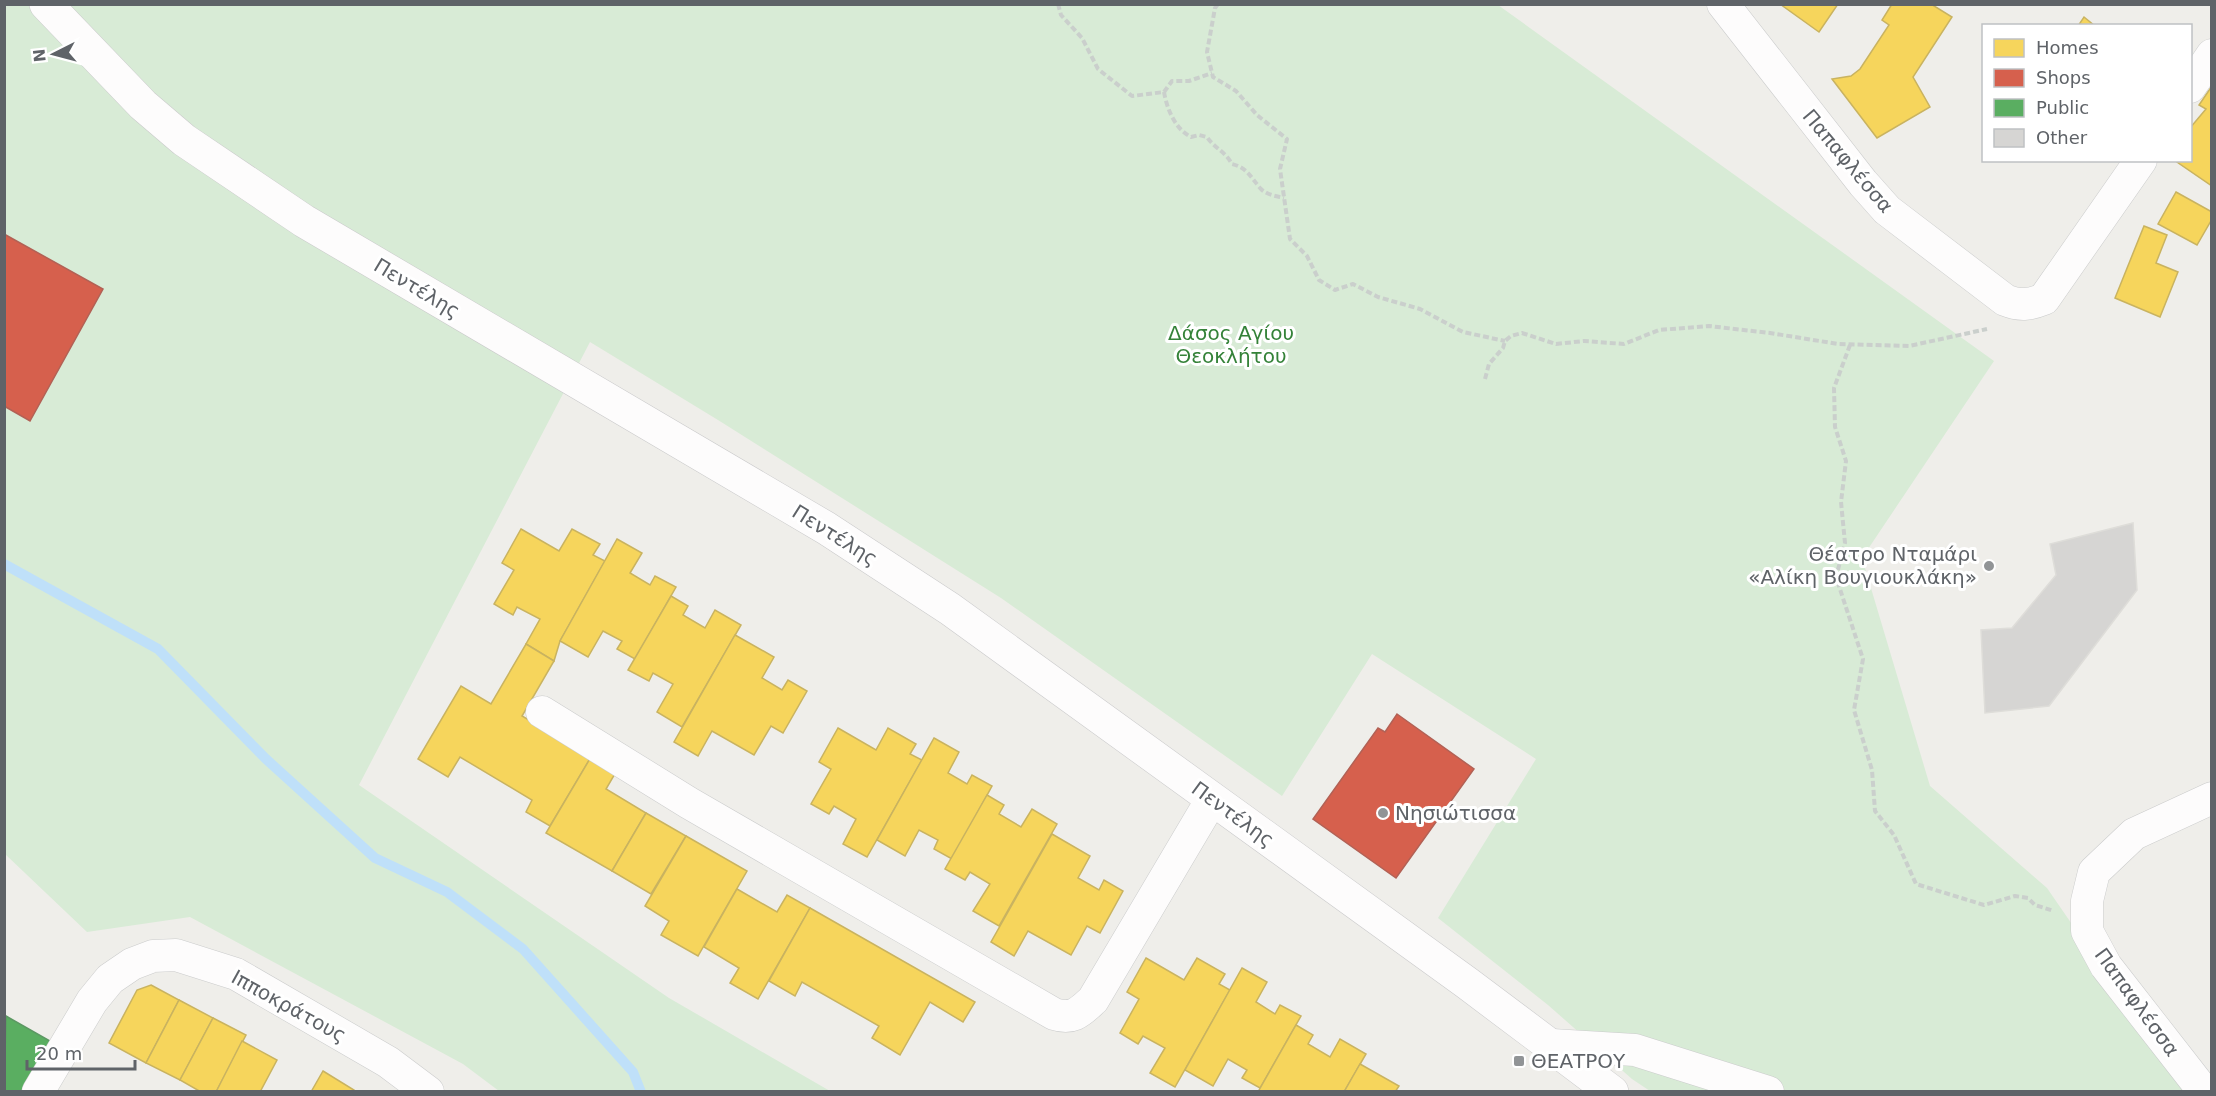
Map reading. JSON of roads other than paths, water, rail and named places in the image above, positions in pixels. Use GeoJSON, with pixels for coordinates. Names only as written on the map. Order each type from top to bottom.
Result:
{"type":"FeatureCollection","features":[{"type":"Feature","properties":{"kind":"main road","name":"Πεντέλης"},"geometry":{"type":"LineString","coordinates":[[46,4],[143,105],[184,140],[304,220],[826,528],[950,609],[1552,1045],[1612,1092]]}},
{"type":"Feature","properties":{"kind":"street","name":"Παπαφλέσσα"},"geometry":{"type":"LineString","coordinates":[[1723,4],[1863,183],[1887,210],[2005,300],[2024,305],[2044,299],[2140,162]]}},
{"type":"Feature","properties":{"kind":"street"},"geometry":{"type":"LineString","coordinates":[[2192,84],[2211,55]]}},
{"type":"Feature","properties":{"kind":"street"},"geometry":{"type":"LineString","coordinates":[[542,712],[689,803],[1054,1014],[1064,1017],[1078,1014],[1093,999],[1212,799]]}},
{"type":"Feature","properties":{"kind":"street","name":"Παπαφλέσσα"},"geometry":{"type":"LineString","coordinates":[[2201,1092],[2198,1084],[2106,966],[2087,931],[2091,886],[2134,834],[2211,798]]}},
{"type":"Feature","properties":{"kind":"street","name":"Ιπποκράτους"},"geometry":{"type":"LineString","coordinates":[[38,1092],[92,1001],[110,979],[132,964],[153,956],[176,955],[236,974],[388,1062],[428,1092]]}},
{"type":"Feature","properties":{"kind":"street"},"geometry":{"type":"LineString","coordinates":[[1552,1045],[1635,1050],[1768,1092]]}},
{"type":"Feature","properties":{"kind":"waterway"},"geometry":{"type":"LineString","coordinates":[[4,564],[158,649],[266,759],[375,858],[447,892],[523,949],[633,1072],[641,1092]]}},
{"type":"Feature","properties":{"kind":"place","name":"Θέατρο Νταμάρι «Αλίκη Βουγιουκλάκη»"},"geometry":{"type":"Point","coordinates":[1989,566]}},
{"type":"Feature","properties":{"kind":"place","name":"Νησιώτισσα"},"geometry":{"type":"Point","coordinates":[1383,813]}},
{"type":"Feature","properties":{"kind":"place","name":"ΘΕΑΤΡΟΥ"},"geometry":{"type":"Point","coordinates":[1519,1061]}},
{"type":"Feature","properties":{"kind":"park label","name":"Δάσος Αγίου Θεοκλήτου"},"geometry":{"type":"Point","coordinates":[1231,344]}}]}
